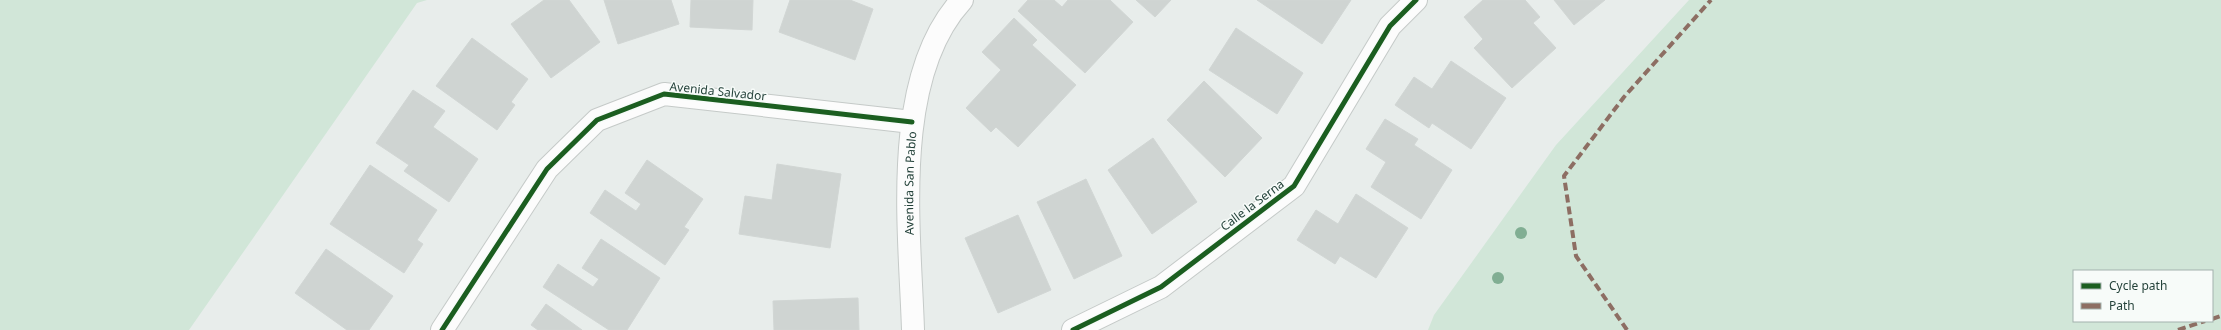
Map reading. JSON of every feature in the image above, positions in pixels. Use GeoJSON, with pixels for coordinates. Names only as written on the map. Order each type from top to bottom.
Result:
{"type":"FeatureCollection","features":[{"type":"Feature","properties":{"kind":"street","name":"Avenida San Pablo"},"geometry":{"type":"LineString","coordinates":[[913,330],[909,162],[912,122],[925,67],[948,15],[962,0]]}},
{"type":"Feature","properties":{"kind":"street","name":"Calle la Serna"},"geometry":{"type":"LineString","coordinates":[[1073,330],[1161,287],[1294,186],[1390,26],[1416,0]]}},
{"type":"Feature","properties":{"kind":"street","name":"Avenida Salvador"},"geometry":{"type":"LineString","coordinates":[[442,330],[547,169],[597,120],[664,94],[912,122]]}},
{"type":"Feature","properties":{"kind":"green space"},"geometry":{"type":"Polygon","coordinates":[[[0,0],[427,0],[417,3],[189,330],[0,330],[0,0]]]}},
{"type":"Feature","properties":{"kind":"green space"},"geometry":{"type":"Polygon","coordinates":[[[1689,0],[2221,0],[2221,330],[1428,330],[1434,315],[1556,145],[1689,0]]]}},
{"type":"Feature","properties":{"kind":"building"},"geometry":{"type":"Polygon","coordinates":[[[544,0],[569,0],[600,42],[551,78],[511,24],[544,0]]]}},
{"type":"Feature","properties":{"kind":"building"},"geometry":{"type":"Polygon","coordinates":[[[604,0],[671,0],[679,24],[618,44],[604,0]]]}},
{"type":"Feature","properties":{"kind":"building"},"geometry":{"type":"Polygon","coordinates":[[[691,0],[753,0],[752,30],[690,27],[691,0]]]}},
{"type":"Feature","properties":{"kind":"building"},"geometry":{"type":"Polygon","coordinates":[[[790,0],[850,0],[873,9],[855,60],[779,32],[790,0]]]}},
{"type":"Feature","properties":{"kind":"building"},"geometry":{"type":"Polygon","coordinates":[[[1028,0],[1054,0],[1062,7],[1068,0],[1110,0],[1133,22],[1085,73],[1018,11],[1028,0]]]}},
{"type":"Feature","properties":{"kind":"building"},"geometry":{"type":"Polygon","coordinates":[[[1136,0],[1171,0],[1155,17],[1136,0]]]}},
{"type":"Feature","properties":{"kind":"building"},"geometry":{"type":"Polygon","coordinates":[[[1257,0],[1351,0],[1322,44],[1257,0]]]}},
{"type":"Feature","properties":{"kind":"building"},"geometry":{"type":"Polygon","coordinates":[[[1483,0],[1525,0],[1540,17],[1533,23],[1556,48],[1512,88],[1474,48],[1483,39],[1464,17],[1483,0]]]}},
{"type":"Feature","properties":{"kind":"building"},"geometry":{"type":"Polygon","coordinates":[[[1554,0],[1605,0],[1574,25],[1554,0]]]}},
{"type":"Feature","properties":{"kind":"building"},"geometry":{"type":"Polygon","coordinates":[[[1014,18],[1037,40],[1032,45],[1076,85],[1018,147],[996,127],[991,132],[966,108],[1001,70],[982,52],[1014,18]]]}},
{"type":"Feature","properties":{"kind":"building"},"geometry":{"type":"Polygon","coordinates":[[[1236,28],[1303,73],[1277,114],[1209,70],[1236,28]]]}},
{"type":"Feature","properties":{"kind":"building"},"geometry":{"type":"Polygon","coordinates":[[[472,38],[528,79],[511,102],[515,105],[497,130],[436,86],[472,38]]]}},
{"type":"Feature","properties":{"kind":"building"},"geometry":{"type":"Polygon","coordinates":[[[1451,61],[1506,98],[1471,149],[1432,123],[1429,128],[1395,105],[1414,77],[1432,89],[1451,61]]]}},
{"type":"Feature","properties":{"kind":"building"},"geometry":{"type":"Polygon","coordinates":[[[1204,81],[1262,138],[1225,177],[1167,120],[1204,81]]]}},
{"type":"Feature","properties":{"kind":"building"},"geometry":{"type":"Polygon","coordinates":[[[413,90],[445,111],[433,127],[478,159],[449,202],[404,171],[409,165],[376,143],[413,90]]]}},
{"type":"Feature","properties":{"kind":"building"},"geometry":{"type":"Polygon","coordinates":[[[1385,119],[1418,139],[1414,145],[1452,170],[1421,219],[1371,187],[1386,162],[1366,149],[1385,119]]]}},
{"type":"Feature","properties":{"kind":"building"},"geometry":{"type":"Polygon","coordinates":[[[1153,138],[1197,202],[1152,234],[1108,170],[1153,138]]]}},
{"type":"Feature","properties":{"kind":"building"},"geometry":{"type":"Polygon","coordinates":[[[647,160],[703,199],[684,227],[689,230],[665,265],[590,213],[605,190],[636,211],[641,204],[625,193],[647,160]]]}},
{"type":"Feature","properties":{"kind":"building"},"geometry":{"type":"Polygon","coordinates":[[[777,164],[841,174],[830,248],[739,234],[745,196],[772,200],[777,164]]]}},
{"type":"Feature","properties":{"kind":"building"},"geometry":{"type":"Polygon","coordinates":[[[370,165],[437,210],[417,240],[423,244],[404,273],[330,224],[370,165]]]}},
{"type":"Feature","properties":{"kind":"building"},"geometry":{"type":"Polygon","coordinates":[[[1086,179],[1122,256],[1074,279],[1037,202],[1086,179]]]}},
{"type":"Feature","properties":{"kind":"building"},"geometry":{"type":"Polygon","coordinates":[[[1356,194],[1408,228],[1376,278],[1340,256],[1335,264],[1297,240],[1316,210],[1338,224],[1356,194]]]}},
{"type":"Feature","properties":{"kind":"building"},"geometry":{"type":"Polygon","coordinates":[[[1018,215],[1051,290],[998,313],[965,238],[1018,215]]]}},
{"type":"Feature","properties":{"kind":"building"},"geometry":{"type":"Polygon","coordinates":[[[601,239],[660,278],[627,330],[609,330],[543,287],[558,264],[593,287],[599,279],[582,268],[601,239]]]}},
{"type":"Feature","properties":{"kind":"building"},"geometry":{"type":"Polygon","coordinates":[[[326,249],[393,296],[369,330],[347,330],[295,293],[326,249]]]}},
{"type":"Feature","properties":{"kind":"building"},"geometry":{"type":"Polygon","coordinates":[[[858,298],[859,330],[774,330],[773,301],[858,298]]]}},
{"type":"Feature","properties":{"kind":"building"},"geometry":{"type":"Polygon","coordinates":[[[546,304],[582,330],[538,330],[531,325],[546,304]]]}},
{"type":"Feature","properties":{"kind":"marked path"},"geometry":{"type":"LineString","coordinates":[[1627,330],[1576,256],[1564,176],[1624,97],[1711,0]]}},
{"type":"Feature","properties":{"kind":"marked path"},"geometry":{"type":"LineString","coordinates":[[2213,319],[2221,316]]}},
{"type":"Feature","properties":{"kind":"marked path"},"geometry":{"type":"LineString","coordinates":[[2178,330],[2202,322]]}},
{"type":"Feature","properties":{"kind":"cycle path"},"geometry":{"type":"LineString","coordinates":[[1073,330],[1161,287],[1294,186],[1390,26],[1416,0]]}},
{"type":"Feature","properties":{"kind":"cycle path"},"geometry":{"type":"LineString","coordinates":[[442,330],[547,169],[597,120],[664,94],[912,122]]}}]}
